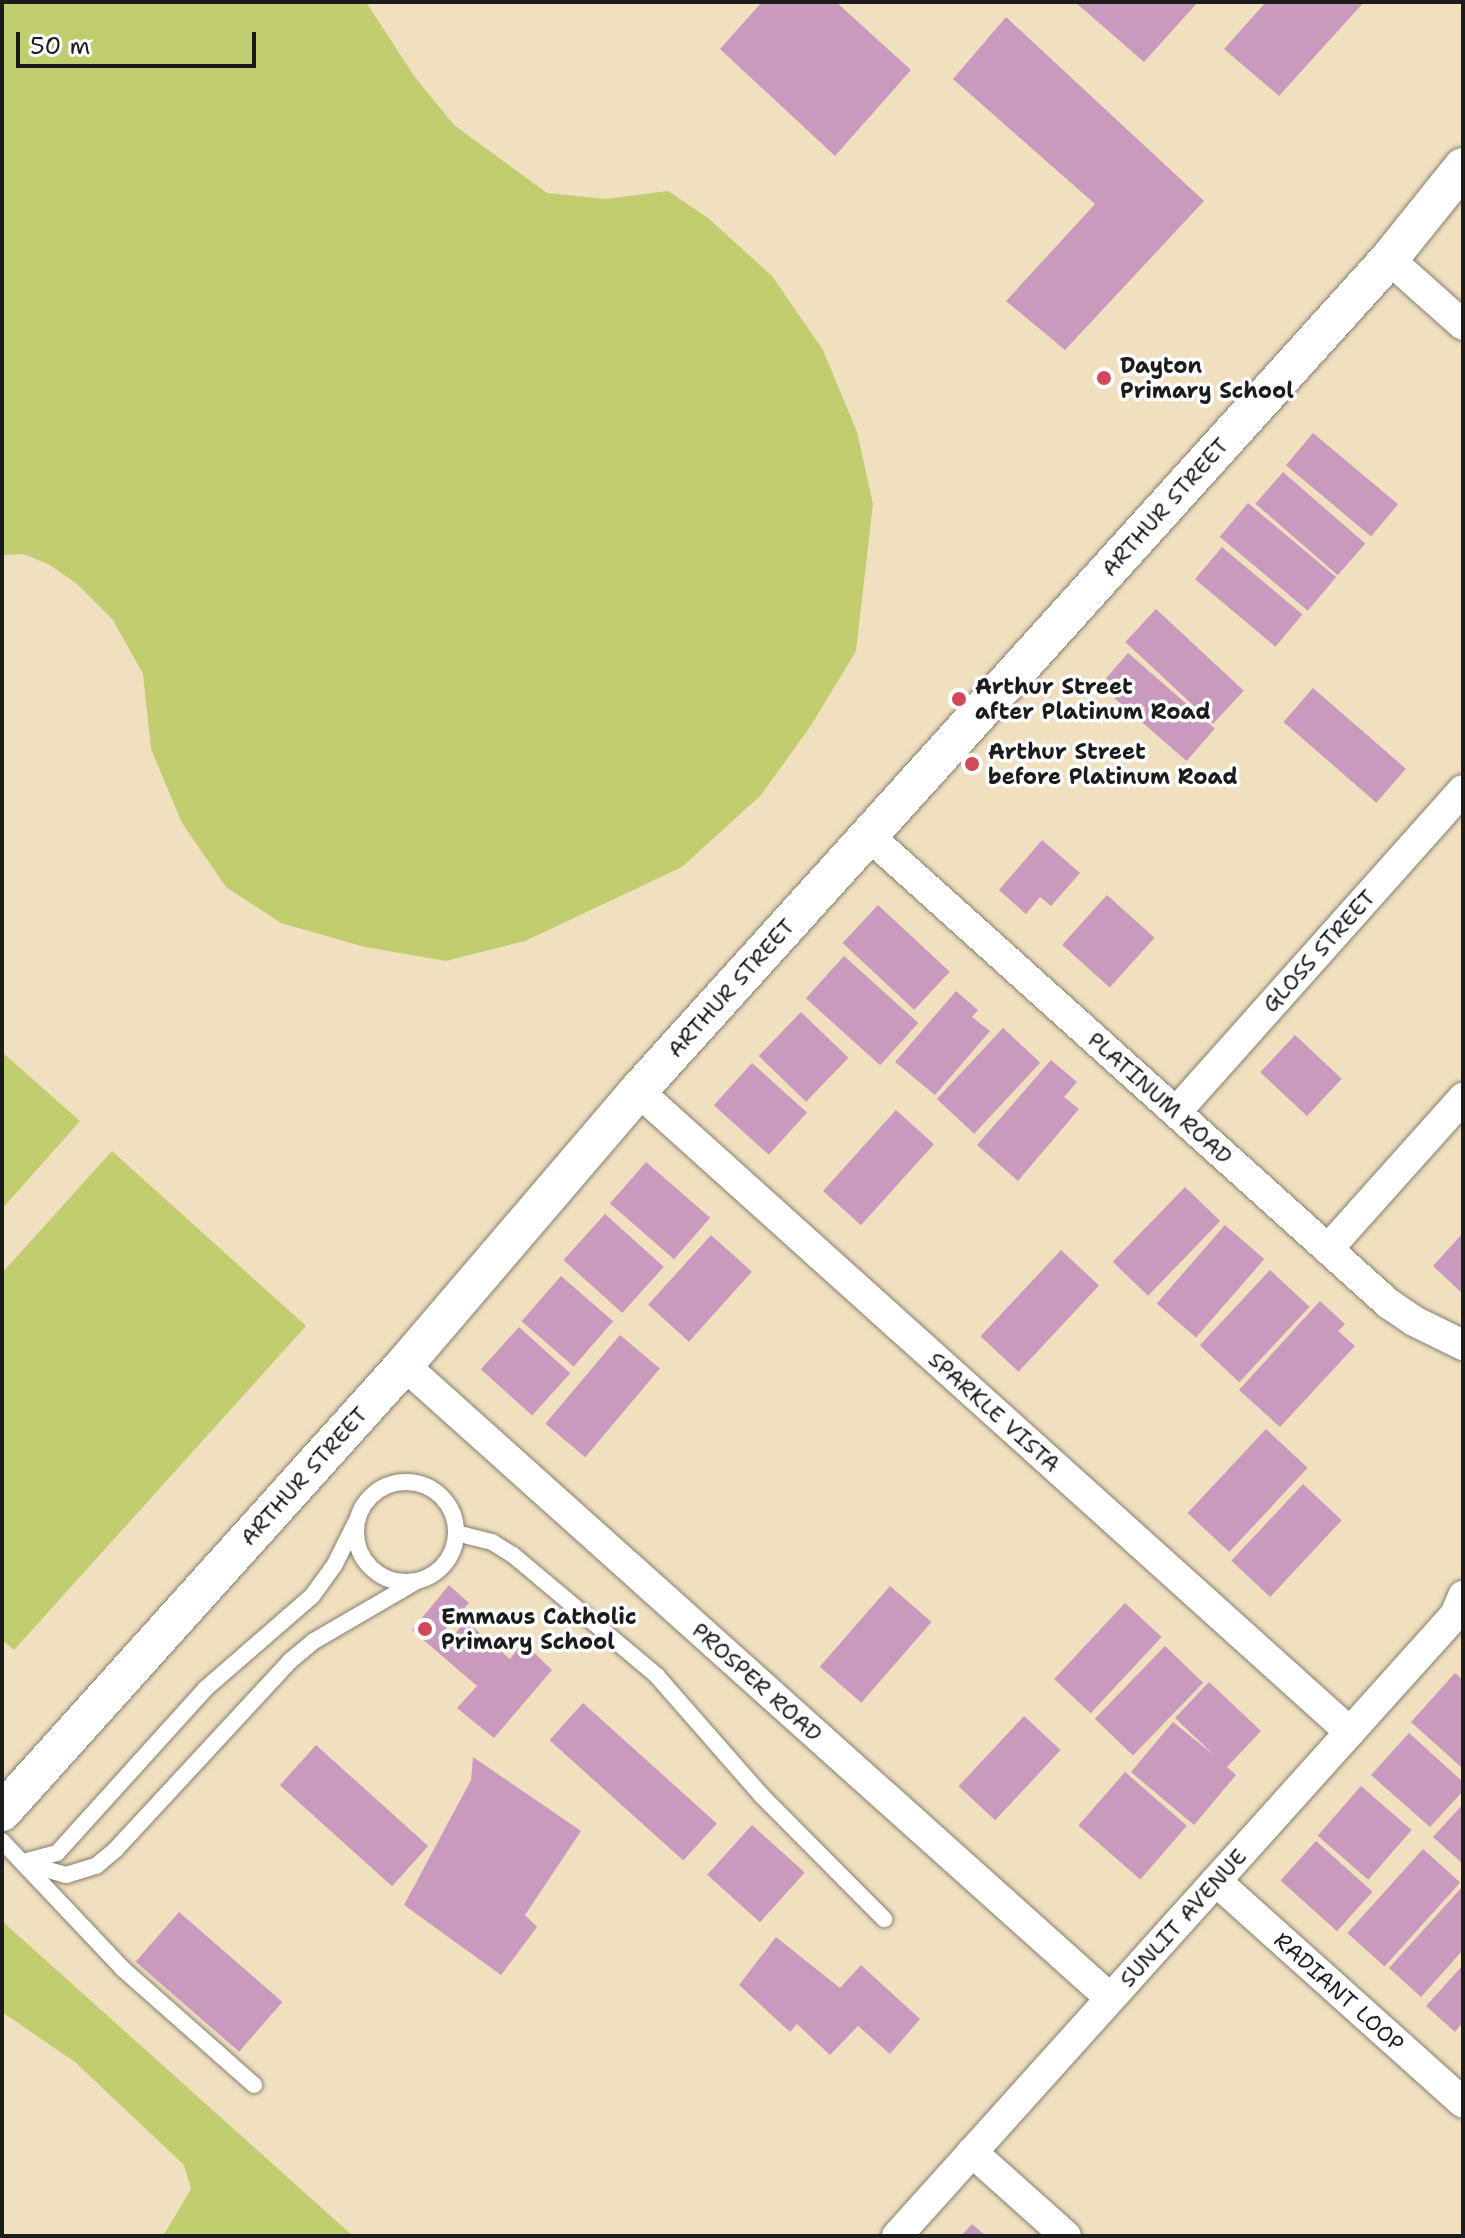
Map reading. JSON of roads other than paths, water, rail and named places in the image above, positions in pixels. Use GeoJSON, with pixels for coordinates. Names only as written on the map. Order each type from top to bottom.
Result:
{"type":"FeatureCollection","features":[{"type":"Feature","properties":{"kind":"street","name":"ARTHUR STREET"},"geometry":{"type":"LineString","coordinates":[[2,1812],[404,1365],[638,1091],[1389,259],[1463,167]]}},
{"type":"Feature","properties":{"kind":"street"},"geometry":{"type":"LineString","coordinates":[[1389,259],[1463,325]]}},
{"type":"Feature","properties":{"kind":"street","name":"GLOSS STREET"},"geometry":{"type":"LineString","coordinates":[[1176,1112],[1463,790]]}},
{"type":"Feature","properties":{"kind":"street","name":"PLATINUM ROAD"},"geometry":{"type":"LineString","coordinates":[[869,836],[1389,1304],[1414,1321],[1463,1345]]}},
{"type":"Feature","properties":{"kind":"street","name":"SPARKLE VISTA"},"geometry":{"type":"LineString","coordinates":[[638,1091],[1350,1732]]}},
{"type":"Feature","properties":{"kind":"street"},"geometry":{"type":"LineString","coordinates":[[1328,1249],[1463,1098]]}},
{"type":"Feature","properties":{"kind":"street","name":"PROSPER ROAD"},"geometry":{"type":"LineString","coordinates":[[404,1365],[1110,1998]]}},
{"type":"Feature","properties":{"kind":"street","name":"SUNLIT AVENUE"},"geometry":{"type":"LineString","coordinates":[[897,2236],[1460,1611]]}},
{"type":"Feature","properties":{"kind":"street","name":"RADIANT LOOP"},"geometry":{"type":"LineString","coordinates":[[1216,1881],[1463,2103]]}},
{"type":"Feature","properties":{"kind":"street"},"geometry":{"type":"LineString","coordinates":[[972,2152],[1066,2236]]}},
{"type":"Feature","properties":{"kind":"lane"},"geometry":{"type":"LineString","coordinates":[[419,1483],[446,1502],[454,1517],[456,1533],[445,1564],[433,1575],[417,1581],[314,1641],[290,1661],[116,1849],[96,1866],[66,1875],[22,1862],[57,1853],[205,1689],[312,1596],[334,1566],[372,1494],[386,1485],[419,1483]]}},
{"type":"Feature","properties":{"kind":"lane"},"geometry":{"type":"LineString","coordinates":[[356,1522],[360,1555],[371,1569],[384,1578],[400,1582],[417,1581]]}},
{"type":"Feature","properties":{"kind":"lane"},"geometry":{"type":"LineString","coordinates":[[456,1533],[492,1542],[513,1555],[657,1676],[761,1795],[884,1919]]}},
{"type":"Feature","properties":{"kind":"lane"},"geometry":{"type":"LineString","coordinates":[[2,1841],[123,1969],[254,2085]]}},
{"type":"Feature","properties":{"kind":"place","name":"Dayton Primary School"},"geometry":{"type":"Point","coordinates":[1104,378]}},
{"type":"Feature","properties":{"kind":"place","name":"Arthur Street after Platinum Road"},"geometry":{"type":"Point","coordinates":[959,699]}},
{"type":"Feature","properties":{"kind":"place","name":"Arthur Street before Platinum Road"},"geometry":{"type":"Point","coordinates":[972,764]}},
{"type":"Feature","properties":{"kind":"place","name":"Emmaus Catholic Primary School"},"geometry":{"type":"Point","coordinates":[425,1629]}}]}
